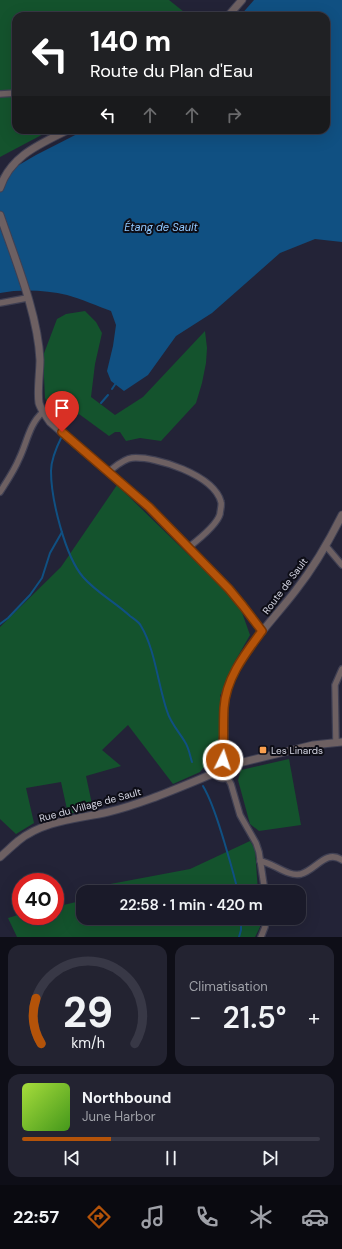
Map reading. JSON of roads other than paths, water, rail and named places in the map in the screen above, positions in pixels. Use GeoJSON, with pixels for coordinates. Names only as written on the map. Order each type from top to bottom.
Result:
{"type":"FeatureCollection","features":[{"type":"Feature","properties":{"kind":"street"},"geometry":{"type":"LineString","coordinates":[[232,12],[242,0]]}},
{"type":"Feature","properties":{"kind":"street"},"geometry":{"type":"LineString","coordinates":[[0,94],[12,93]]}},
{"type":"Feature","properties":{"kind":"street"},"geometry":{"type":"LineString","coordinates":[[0,188],[3,178],[15,162],[30,150],[60,134]]}},
{"type":"Feature","properties":{"kind":"street"},"geometry":{"type":"LineString","coordinates":[[0,215],[33,317],[39,348],[39,403],[43,412],[50,422],[149,507],[229,589],[262,631]]}},
{"type":"Feature","properties":{"kind":"street"},"geometry":{"type":"LineString","coordinates":[[0,303],[27,297]]}},
{"type":"Feature","properties":{"kind":"street"},"geometry":{"type":"LineString","coordinates":[[0,492],[10,478],[20,459],[37,417],[43,412]]}},
{"type":"Feature","properties":{"kind":"street"},"geometry":{"type":"LineString","coordinates":[[108,472],[121,462],[130,458],[151,458],[176,466],[200,478],[214,489],[221,502],[220,516],[189,548]]}},
{"type":"Feature","properties":{"kind":"street","name":"Route de Sault"},"geometry":{"type":"LineString","coordinates":[[223,760],[224,708],[226,694],[232,678],[245,654],[297,589],[326,546],[342,515]]}},
{"type":"Feature","properties":{"kind":"street"},"geometry":{"type":"LineString","coordinates":[[326,546],[342,565]]}},
{"type":"Feature","properties":{"kind":"street"},"geometry":{"type":"LineString","coordinates":[[231,765],[313,745],[339,742],[335,685],[342,669]]}},
{"type":"Feature","properties":{"kind":"street"},"geometry":{"type":"LineString","coordinates":[[223,760],[227,761],[231,765],[231,773],[227,777],[222,778],[215,773],[214,767],[217,762],[223,760]]}},
{"type":"Feature","properties":{"kind":"street","name":"Rue du Village de Sault"},"geometry":{"type":"LineString","coordinates":[[1,855],[18,840],[45,826],[74,818],[108,812],[152,798],[215,773]]}},
{"type":"Feature","properties":{"kind":"street"},"geometry":{"type":"LineString","coordinates":[[227,777],[231,784],[240,815],[256,843],[264,885]]}},
{"type":"Feature","properties":{"kind":"street"},"geometry":{"type":"LineString","coordinates":[[260,861],[297,874],[310,871],[328,857],[334,856],[342,860]]}},
{"type":"Feature","properties":{"kind":"street"},"geometry":{"type":"LineString","coordinates":[[261,937],[265,925]]}},
{"type":"Feature","properties":{"kind":"water","name":"Étang de Sault"},"geometry":{"type":"Polygon","coordinates":[[[254,0],[342,0],[342,242],[315,239],[280,253],[212,313],[176,336],[148,375],[124,391],[111,381],[107,371],[116,325],[111,311],[78,298],[59,293],[25,291],[0,293],[0,176],[36,155],[77,134],[330,134],[330,12],[244,12],[254,0]]]}},
{"type":"Feature","properties":{"kind":"waterway"},"geometry":{"type":"LineString","coordinates":[[112,389],[116,383]]}},
{"type":"Feature","properties":{"kind":"waterway"},"geometry":{"type":"LineString","coordinates":[[101,403],[108,395]]}},
{"type":"Feature","properties":{"kind":"waterway"},"geometry":{"type":"LineString","coordinates":[[62,436],[56,448],[51,471],[56,511],[70,556],[76,568],[88,583],[141,626],[150,645],[168,715],[186,744],[192,762]]}},
{"type":"Feature","properties":{"kind":"waterway"},"geometry":{"type":"LineString","coordinates":[[0,624],[8,618],[30,595],[42,578],[50,553],[62,532]]}},
{"type":"Feature","properties":{"kind":"waterway"},"geometry":{"type":"LineString","coordinates":[[203,786],[210,799],[236,885]]}},
{"type":"Feature","properties":{"kind":"waterway"},"geometry":{"type":"LineString","coordinates":[[239,937],[241,925]]}},
{"type":"Feature","properties":{"kind":"place","name":"Les Linards"},"geometry":{"type":"Point","coordinates":[263,750]}}]}
